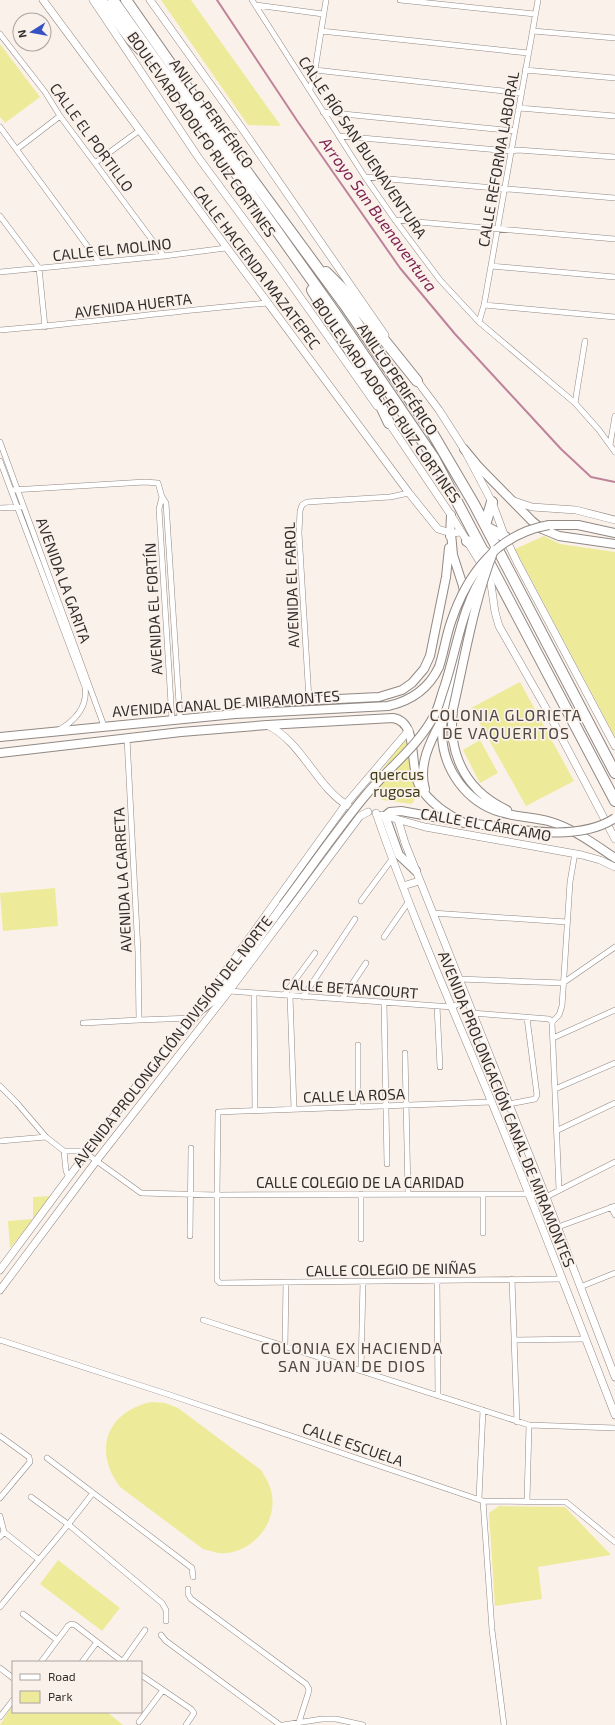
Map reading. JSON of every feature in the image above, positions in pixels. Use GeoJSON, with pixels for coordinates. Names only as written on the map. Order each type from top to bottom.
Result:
{"type":"FeatureCollection","features":[{"type":"Feature","properties":{"kind":"highway"},"geometry":{"type":"LineString","coordinates":[[101,0],[131,40],[161,68]]}},
{"type":"Feature","properties":{"kind":"highway","name":"ANILLO PERIFÉRICO"},"geometry":{"type":"LineString","coordinates":[[113,0],[280,235],[434,458],[489,551],[615,801]]}},
{"type":"Feature","properties":{"kind":"highway","name":"ANILLO PERIFÉRICO"},"geometry":{"type":"LineString","coordinates":[[126,0],[231,150],[316,265],[430,429],[485,526],[615,774]]}},
{"type":"Feature","properties":{"kind":"highway"},"geometry":{"type":"LineString","coordinates":[[280,235],[327,316],[372,387],[389,423]]}},
{"type":"Feature","properties":{"kind":"highway"},"geometry":{"type":"LineString","coordinates":[[316,265],[339,284],[417,381]]}},
{"type":"Feature","properties":{"kind":"highway"},"geometry":{"type":"LineString","coordinates":[[492,502],[485,526],[505,537]]}},
{"type":"Feature","properties":{"kind":"highway"},"geometry":{"type":"LineString","coordinates":[[467,541],[489,551],[485,568]]}},
{"type":"Feature","properties":{"kind":"main road","name":"CALLE HACIENDA MAZATEPEC"},"geometry":{"type":"LineString","coordinates":[[43,0],[409,493],[438,529],[451,532],[461,532]]}},
{"type":"Feature","properties":{"kind":"main road","name":"BOULEVARD ADOLFO RUIZ CORTINES"},"geometry":{"type":"LineString","coordinates":[[93,0],[198,157],[279,267],[389,423],[485,568],[491,584],[499,626],[547,710],[615,839]]}},
{"type":"Feature","properties":{"kind":"main road","name":"BOULEVARD ADOLFO RUIZ CORTINES"},"geometry":{"type":"LineString","coordinates":[[150,0],[327,249],[417,381],[439,410],[464,449],[492,502],[505,537],[615,746]]}},
{"type":"Feature","properties":{"kind":"main road"},"geometry":{"type":"LineString","coordinates":[[464,449],[478,466],[537,525],[553,534],[615,544]]}},
{"type":"Feature","properties":{"kind":"main road"},"geometry":{"type":"LineString","coordinates":[[513,501],[532,507],[576,510],[615,520]]}},
{"type":"Feature","properties":{"kind":"main road"},"geometry":{"type":"LineString","coordinates":[[450,515],[453,555],[465,595],[467,612],[444,716],[442,734],[444,749],[454,775],[461,787],[471,797],[484,805],[507,814],[540,819],[565,827],[615,858]]}},
{"type":"Feature","properties":{"kind":"main road","name":"AVENIDA CANAL DE MIRAMONTES"},"geometry":{"type":"LineString","coordinates":[[0,737],[235,714],[382,707],[394,705],[412,697],[423,689],[434,677],[439,666],[451,623],[462,596],[489,551],[520,534],[542,526],[568,524],[598,528],[612,532]]}},
{"type":"Feature","properties":{"kind":"main road"},"geometry":{"type":"LineString","coordinates":[[235,714],[269,703],[383,696],[402,690],[416,679],[424,669],[430,656],[446,577],[451,532]]}},
{"type":"Feature","properties":{"kind":"main road"},"geometry":{"type":"LineString","coordinates":[[485,568],[453,709],[453,740],[461,768],[477,790],[496,804],[525,817]]}},
{"type":"Feature","properties":{"kind":"main road"},"geometry":{"type":"LineString","coordinates":[[203,1008],[215,999],[364,797],[380,778],[401,759],[419,739],[436,713],[450,670],[464,611],[485,568]]}},
{"type":"Feature","properties":{"kind":"main road"},"geometry":{"type":"LineString","coordinates":[[430,800],[423,784],[423,764],[444,716]]}},
{"type":"Feature","properties":{"kind":"main road","name":"AVENIDA CANAL DE MIRAMONTES"},"geometry":{"type":"LineString","coordinates":[[0,753],[267,724],[392,718],[402,721],[409,730]]}},
{"type":"Feature","properties":{"kind":"main road","name":"CALLE EL CÁRCAMO"},"geometry":{"type":"LineString","coordinates":[[267,724],[287,738],[334,794],[346,804],[356,809],[425,827],[575,853],[596,858],[615,867]]}},
{"type":"Feature","properties":{"kind":"main road"},"geometry":{"type":"LineString","coordinates":[[409,730],[414,771],[419,784],[430,800],[444,811],[466,823]]}},
{"type":"Feature","properties":{"kind":"main road","name":"AVENIDA PROLONGACIÓN DIVISIÓN DEL NORTE"},"geometry":{"type":"LineString","coordinates":[[0,1270],[3,1261],[58,1194],[143,1078],[203,1008],[209,994],[346,804],[409,730]]}},
{"type":"Feature","properties":{"kind":"main road"},"geometry":{"type":"LineString","coordinates":[[416,871],[399,855],[385,816],[390,812],[401,811],[466,823],[543,832],[561,832],[596,827],[615,818]]}},
{"type":"Feature","properties":{"kind":"main road","name":"AVENIDA PROLONGACIÓN DIVISIÓN DEL NORTE"},"geometry":{"type":"LineString","coordinates":[[0,1290],[97,1160],[229,991],[360,816],[368,812]]}},
{"type":"Feature","properties":{"kind":"main road","name":"AVENIDA PROLONGACIÓN CANAL DE MIRAMONTES"},"geometry":{"type":"LineString","coordinates":[[376,814],[409,901],[529,1194],[615,1415]]}},
{"type":"Feature","properties":{"kind":"main road"},"geometry":{"type":"LineString","coordinates":[[338,816],[346,817],[352,827]]}},
{"type":"Feature","properties":{"kind":"main road","name":"AVENIDA PROLONGACIÓN CANAL DE MIRAMONTES"},"geometry":{"type":"LineString","coordinates":[[398,820],[405,843],[432,913],[558,1227],[580,1287],[612,1362],[615,1377]]}},
{"type":"Feature","properties":{"kind":"main road"},"geometry":{"type":"LineString","coordinates":[[403,886],[419,880]]}},
{"type":"Feature","properties":{"kind":"main road"},"geometry":{"type":"LineString","coordinates":[[143,1078],[148,1083],[156,1086]]}},
{"type":"Feature","properties":{"kind":"main road"},"geometry":{"type":"LineString","coordinates":[[143,1078],[150,1093]]}},
{"type":"Feature","properties":{"kind":"main road"},"geometry":{"type":"LineString","coordinates":[[68,1180],[68,1188],[75,1189]]}},
{"type":"Feature","properties":{"kind":"main road"},"geometry":{"type":"LineString","coordinates":[[58,1194],[64,1194],[66,1201]]}},
{"type":"Feature","properties":{"kind":"street"},"geometry":{"type":"LineString","coordinates":[[310,89],[315,70],[326,0]]}},
{"type":"Feature","properties":{"kind":"street"},"geometry":{"type":"LineString","coordinates":[[400,0],[535,14]]}},
{"type":"Feature","properties":{"kind":"street","name":"CALLE REFORMA LABORAL"},"geometry":{"type":"LineString","coordinates":[[479,322],[484,306],[538,0]]}},
{"type":"Feature","properties":{"kind":"street"},"geometry":{"type":"LineString","coordinates":[[254,2],[323,14]]}},
{"type":"Feature","properties":{"kind":"street","name":"CALLE RÍO SAN BUENAVENTURA"},"geometry":{"type":"LineString","coordinates":[[254,2],[365,178],[440,280],[479,322],[575,404],[589,418],[615,452]]}},
{"type":"Feature","properties":{"kind":"street"},"geometry":{"type":"LineString","coordinates":[[321,31],[528,53]]}},
{"type":"Feature","properties":{"kind":"street"},"geometry":{"type":"LineString","coordinates":[[533,31],[615,38]]}},
{"type":"Feature","properties":{"kind":"street","name":"CALLE EL PORTILLO"},"geometry":{"type":"LineString","coordinates":[[0,34],[45,92],[60,116],[164,256]]}},
{"type":"Feature","properties":{"kind":"street"},"geometry":{"type":"LineString","coordinates":[[315,70],[521,93]]}},
{"type":"Feature","properties":{"kind":"street"},"geometry":{"type":"LineString","coordinates":[[525,70],[615,78]]}},
{"type":"Feature","properties":{"kind":"street"},"geometry":{"type":"LineString","coordinates":[[519,108],[615,116]]}},
{"type":"Feature","properties":{"kind":"street"},"geometry":{"type":"LineString","coordinates":[[323,112],[515,131]]}},
{"type":"Feature","properties":{"kind":"street"},"geometry":{"type":"LineString","coordinates":[[17,149],[60,116]]}},
{"type":"Feature","properties":{"kind":"street"},"geometry":{"type":"LineString","coordinates":[[0,127],[99,262]]}},
{"type":"Feature","properties":{"kind":"street"},"geometry":{"type":"LineString","coordinates":[[95,163],[140,130]]}},
{"type":"Feature","properties":{"kind":"street"},"geometry":{"type":"LineString","coordinates":[[339,136],[511,151],[518,150],[615,158]]}},
{"type":"Feature","properties":{"kind":"street"},"geometry":{"type":"LineString","coordinates":[[365,178],[615,198]]}},
{"type":"Feature","properties":{"kind":"street"},"geometry":{"type":"LineString","coordinates":[[0,216],[39,268],[45,327]]}},
{"type":"Feature","properties":{"kind":"street"},"geometry":{"type":"LineString","coordinates":[[395,220],[615,239]]}},
{"type":"Feature","properties":{"kind":"street","name":"CALLE EL MOLINO"},"geometry":{"type":"LineString","coordinates":[[0,272],[164,256],[226,248]]}},
{"type":"Feature","properties":{"kind":"street"},"geometry":{"type":"LineString","coordinates":[[491,266],[615,277]]}},
{"type":"Feature","properties":{"kind":"street","name":"AVENIDA HUERTA"},"geometry":{"type":"LineString","coordinates":[[0,330],[45,327],[269,303]]}},
{"type":"Feature","properties":{"kind":"street"},"geometry":{"type":"LineString","coordinates":[[484,306],[615,317]]}},
{"type":"Feature","properties":{"kind":"street"},"geometry":{"type":"LineString","coordinates":[[575,404],[585,341]]}},
{"type":"Feature","properties":{"kind":"street"},"geometry":{"type":"LineString","coordinates":[[610,445],[615,416]]}},
{"type":"Feature","properties":{"kind":"street","name":"AVENIDA LA GARITA"},"geometry":{"type":"LineString","coordinates":[[0,442],[15,489],[18,507],[84,684],[86,693],[84,704],[78,714],[66,726],[56,731]]}},
{"type":"Feature","properties":{"kind":"street","name":"AVENIDA LA GARITA"},"geometry":{"type":"LineString","coordinates":[[0,461],[24,506],[104,726]]}},
{"type":"Feature","properties":{"kind":"street","name":"AVENIDA EL FORTÍN"},"geometry":{"type":"LineString","coordinates":[[15,489],[153,481],[158,483],[162,497],[166,503],[167,510],[176,719]]}},
{"type":"Feature","properties":{"kind":"street","name":"AVENIDA EL FAROL"},"geometry":{"type":"LineString","coordinates":[[309,700],[299,533],[300,511],[302,504],[307,502],[390,497],[409,493]]}},
{"type":"Feature","properties":{"kind":"street","name":"AVENIDA EL FORTÍN"},"geometry":{"type":"LineString","coordinates":[[162,497],[159,508],[176,719]]}},
{"type":"Feature","properties":{"kind":"street"},"geometry":{"type":"LineString","coordinates":[[0,508],[24,506]]}},
{"type":"Feature","properties":{"kind":"street","name":"AVENIDA LA CARRETA"},"geometry":{"type":"LineString","coordinates":[[127,738],[138,952],[139,1020]]}},
{"type":"Feature","properties":{"kind":"street"},"geometry":{"type":"LineString","coordinates":[[559,1190],[558,1130],[552,1022],[559,1015],[562,1006],[570,882],[575,853]]}},
{"type":"Feature","properties":{"kind":"street"},"geometry":{"type":"LineString","coordinates":[[361,901],[392,858]]}},
{"type":"Feature","properties":{"kind":"street"},"geometry":{"type":"LineString","coordinates":[[384,938],[409,901]]}},
{"type":"Feature","properties":{"kind":"street"},"geometry":{"type":"LineString","coordinates":[[432,913],[567,922]]}},
{"type":"Feature","properties":{"kind":"street"},"geometry":{"type":"LineString","coordinates":[[303,997],[355,919]]}},
{"type":"Feature","properties":{"kind":"street"},"geometry":{"type":"LineString","coordinates":[[459,979],[563,983],[615,947]]}},
{"type":"Feature","properties":{"kind":"street"},"geometry":{"type":"LineString","coordinates":[[294,1109],[287,996],[315,953]]}},
{"type":"Feature","properties":{"kind":"street"},"geometry":{"type":"LineString","coordinates":[[342,999],[366,963]]}},
{"type":"Feature","properties":{"kind":"street","name":"CALLE BETANCOURT"},"geometry":{"type":"LineString","coordinates":[[229,991],[452,1007],[467,1000]]}},
{"type":"Feature","properties":{"kind":"street"},"geometry":{"type":"LineString","coordinates":[[254,993],[255,1111]]}},
{"type":"Feature","properties":{"kind":"street"},"geometry":{"type":"LineString","coordinates":[[384,1002],[387,1164]]}},
{"type":"Feature","properties":{"kind":"street"},"geometry":{"type":"LineString","coordinates":[[437,1006],[440,1066]]}},
{"type":"Feature","properties":{"kind":"street"},"geometry":{"type":"LineString","coordinates":[[553,1038],[615,1010]]}},
{"type":"Feature","properties":{"kind":"street"},"geometry":{"type":"LineString","coordinates":[[472,1013],[549,1019],[552,1022]]}},
{"type":"Feature","properties":{"kind":"street"},"geometry":{"type":"LineString","coordinates":[[83,1023],[193,1018]]}},
{"type":"Feature","properties":{"kind":"street"},"geometry":{"type":"LineString","coordinates":[[509,1104],[535,1099],[536,1095],[527,1018]]}},
{"type":"Feature","properties":{"kind":"street"},"geometry":{"type":"LineString","coordinates":[[358,1045],[358,1106]]}},
{"type":"Feature","properties":{"kind":"street"},"geometry":{"type":"LineString","coordinates":[[405,1053],[408,1194]]}},
{"type":"Feature","properties":{"kind":"street"},"geometry":{"type":"LineString","coordinates":[[555,1090],[615,1063]]}},
{"type":"Feature","properties":{"kind":"street"},"geometry":{"type":"LineString","coordinates":[[0,1086],[17,1103],[46,1137],[64,1151],[82,1151],[87,1154]]}},
{"type":"Feature","properties":{"kind":"street","name":"CALLE LA ROSA"},"geometry":{"type":"LineString","coordinates":[[216,1195],[218,1112],[491,1102]]}},
{"type":"Feature","properties":{"kind":"street"},"geometry":{"type":"LineString","coordinates":[[558,1130],[615,1103]]}},
{"type":"Feature","properties":{"kind":"street"},"geometry":{"type":"LineString","coordinates":[[0,1141],[46,1137]]}},
{"type":"Feature","properties":{"kind":"street"},"geometry":{"type":"LineString","coordinates":[[190,1236],[191,1148]]}},
{"type":"Feature","properties":{"kind":"street"},"geometry":{"type":"LineString","coordinates":[[64,1151],[68,1180]]}},
{"type":"Feature","properties":{"kind":"street","name":"CALLE COLEGIO DE LA CARIDAD"},"geometry":{"type":"LineString","coordinates":[[87,1154],[141,1193],[216,1195],[529,1194],[546,1197]]}},
{"type":"Feature","properties":{"kind":"street"},"geometry":{"type":"LineString","coordinates":[[546,1197],[615,1162]]}},
{"type":"Feature","properties":{"kind":"street"},"geometry":{"type":"LineString","coordinates":[[361,1194],[361,1239]]}},
{"type":"Feature","properties":{"kind":"street"},"geometry":{"type":"LineString","coordinates":[[483,1194],[483,1233]]}},
{"type":"Feature","properties":{"kind":"street","name":"CALLE COLEGIO DE NIÑAS"},"geometry":{"type":"LineString","coordinates":[[216,1195],[217,1280],[220,1283],[562,1279]]}},
{"type":"Feature","properties":{"kind":"street"},"geometry":{"type":"LineString","coordinates":[[558,1227],[613,1206],[615,1215]]}},
{"type":"Feature","properties":{"kind":"street"},"geometry":{"type":"LineString","coordinates":[[580,1287],[615,1274]]}},
{"type":"Feature","properties":{"kind":"street"},"geometry":{"type":"LineString","coordinates":[[512,1279],[517,1422]]}},
{"type":"Feature","properties":{"kind":"street"},"geometry":{"type":"LineString","coordinates":[[437,1280],[438,1396]]}},
{"type":"Feature","properties":{"kind":"street"},"geometry":{"type":"LineString","coordinates":[[361,1371],[363,1281]]}},
{"type":"Feature","properties":{"kind":"street"},"geometry":{"type":"LineString","coordinates":[[284,1346],[286,1282]]}},
{"type":"Feature","properties":{"kind":"street"},"geometry":{"type":"LineString","coordinates":[[203,1320],[529,1426],[615,1428]]}},
{"type":"Feature","properties":{"kind":"street"},"geometry":{"type":"LineString","coordinates":[[515,1340],[586,1339]]}},
{"type":"Feature","properties":{"kind":"street","name":"CALLE ESCUELA"},"geometry":{"type":"LineString","coordinates":[[0,1340],[170,1395],[481,1500],[566,1502],[615,1542]]}},
{"type":"Feature","properties":{"kind":"street"},"geometry":{"type":"LineString","coordinates":[[483,1410],[481,1500],[492,1630],[504,1725]]}},
{"type":"Feature","properties":{"kind":"street"},"geometry":{"type":"LineString","coordinates":[[527,1501],[529,1426]]}},
{"type":"Feature","properties":{"kind":"street"},"geometry":{"type":"LineString","coordinates":[[0,1436],[29,1457],[30,1462],[0,1498]]}},
{"type":"Feature","properties":{"kind":"street"},"geometry":{"type":"LineString","coordinates":[[47,1458],[92,1494],[192,1568],[193,1577]]}},
{"type":"Feature","properties":{"kind":"street"},"geometry":{"type":"LineString","coordinates":[[0,1607],[38,1559],[69,1525],[92,1494]]}},
{"type":"Feature","properties":{"kind":"street"},"geometry":{"type":"LineString","coordinates":[[31,1497],[69,1525],[162,1604],[166,1610],[166,1621]]}},
{"type":"Feature","properties":{"kind":"street"},"geometry":{"type":"LineString","coordinates":[[0,1516],[4,1532],[38,1559]]}},
{"type":"Feature","properties":{"kind":"street"},"geometry":{"type":"LineString","coordinates":[[0,1538],[4,1532]]}},
{"type":"Feature","properties":{"kind":"street"},"geometry":{"type":"LineString","coordinates":[[188,1589],[188,1594],[191,1599],[306,1684],[309,1689],[299,1724]]}},
{"type":"Feature","properties":{"kind":"street"},"geometry":{"type":"LineString","coordinates":[[23,1614],[57,1640]]}},
{"type":"Feature","properties":{"kind":"street"},"geometry":{"type":"LineString","coordinates":[[42,1661],[71,1624],[75,1625],[122,1661]]}},
{"type":"Feature","properties":{"kind":"street"},"geometry":{"type":"LineString","coordinates":[[124,1661],[145,1630]]}},
{"type":"Feature","properties":{"kind":"street"},"geometry":{"type":"LineString","coordinates":[[161,1635],[166,1641],[281,1725],[299,1724],[322,1719],[336,1719],[363,1725]]}},
{"type":"Feature","properties":{"kind":"street"},"geometry":{"type":"LineString","coordinates":[[83,1661],[96,1642]]}},
{"type":"Feature","properties":{"kind":"street"},"geometry":{"type":"LineString","coordinates":[[0,1668],[12,1677]]}},
{"type":"Feature","properties":{"kind":"street"},"geometry":{"type":"LineString","coordinates":[[142,1676],[194,1713],[186,1725]]}},
{"type":"Feature","properties":{"kind":"street"},"geometry":{"type":"LineString","coordinates":[[139,1722],[163,1690]]}},
{"type":"Feature","properties":{"kind":"street"},"geometry":{"type":"LineString","coordinates":[[0,1718],[12,1701]]}},
{"type":"Feature","properties":{"kind":"green space"},"geometry":{"type":"Polygon","coordinates":[[[161,0],[191,0],[281,126],[248,125],[161,0]]]}},
{"type":"Feature","properties":{"kind":"green space"},"geometry":{"type":"Polygon","coordinates":[[[0,44],[40,97],[5,123],[0,117],[0,44]]]}},
{"type":"Feature","properties":{"kind":"green space"},"geometry":{"type":"Polygon","coordinates":[[[544,536],[560,544],[615,552],[615,737],[515,549],[544,536]]]}},
{"type":"Feature","properties":{"kind":"green space"},"geometry":{"type":"Polygon","coordinates":[[[520,682],[574,781],[526,806],[471,708],[520,682]]]}},
{"type":"Feature","properties":{"kind":"green space","name":"quercus rugosa"},"geometry":{"type":"Polygon","coordinates":[[[404,740],[409,745],[419,791],[412,804],[382,800],[374,781],[404,740]]]}},
{"type":"Feature","properties":{"kind":"green space"},"geometry":{"type":"Polygon","coordinates":[[[480,740],[498,773],[480,783],[463,750],[480,740]]]}},
{"type":"Feature","properties":{"kind":"green space"},"geometry":{"type":"Polygon","coordinates":[[[55,888],[58,926],[3,931],[0,893],[55,888]]]}},
{"type":"Feature","properties":{"kind":"green space"},"geometry":{"type":"Polygon","coordinates":[[[53,1196],[10,1248],[8,1221],[33,1219],[33,1197],[53,1196]]]}},
{"type":"Feature","properties":{"kind":"green space"},"geometry":{"type":"Polygon","coordinates":[[[151,1402],[165,1403],[178,1408],[261,1470],[271,1488],[272,1507],[270,1518],[265,1528],[250,1544],[240,1550],[229,1553],[218,1553],[203,1549],[120,1487],[107,1460],[106,1447],[108,1435],[114,1424],[123,1414],[136,1407],[151,1402]]]}},
{"type":"Feature","properties":{"kind":"green space"},"geometry":{"type":"Polygon","coordinates":[[[499,1506],[565,1507],[611,1555],[538,1567],[542,1599],[495,1606],[489,1513],[499,1506]]]}},
{"type":"Feature","properties":{"kind":"green space"},"geometry":{"type":"Polygon","coordinates":[[[58,1560],[120,1608],[102,1631],[40,1584],[58,1560]]]}},
{"type":"Feature","properties":{"kind":"green space"},"geometry":{"type":"Polygon","coordinates":[[[12,1706],[12,1713],[108,1713],[123,1725],[0,1725],[12,1706]]]}},
{"type":"Feature","properties":{"kind":"waterway","name":"Arroyo San Buenaventura"},"geometry":{"type":"LineString","coordinates":[[217,0],[298,122],[400,268],[455,334],[561,449],[591,477],[615,482]]}},
{"type":"Feature","properties":{"kind":"district","name":"COLONIA GLORIETA DE VAQUERITOS"},"geometry":{"type":"Point","coordinates":[506,723]}},
{"type":"Feature","properties":{"kind":"district","name":"COLONIA EX HACIENDA SAN JUAN DE DIOS"},"geometry":{"type":"Point","coordinates":[352,1356]}}]}
